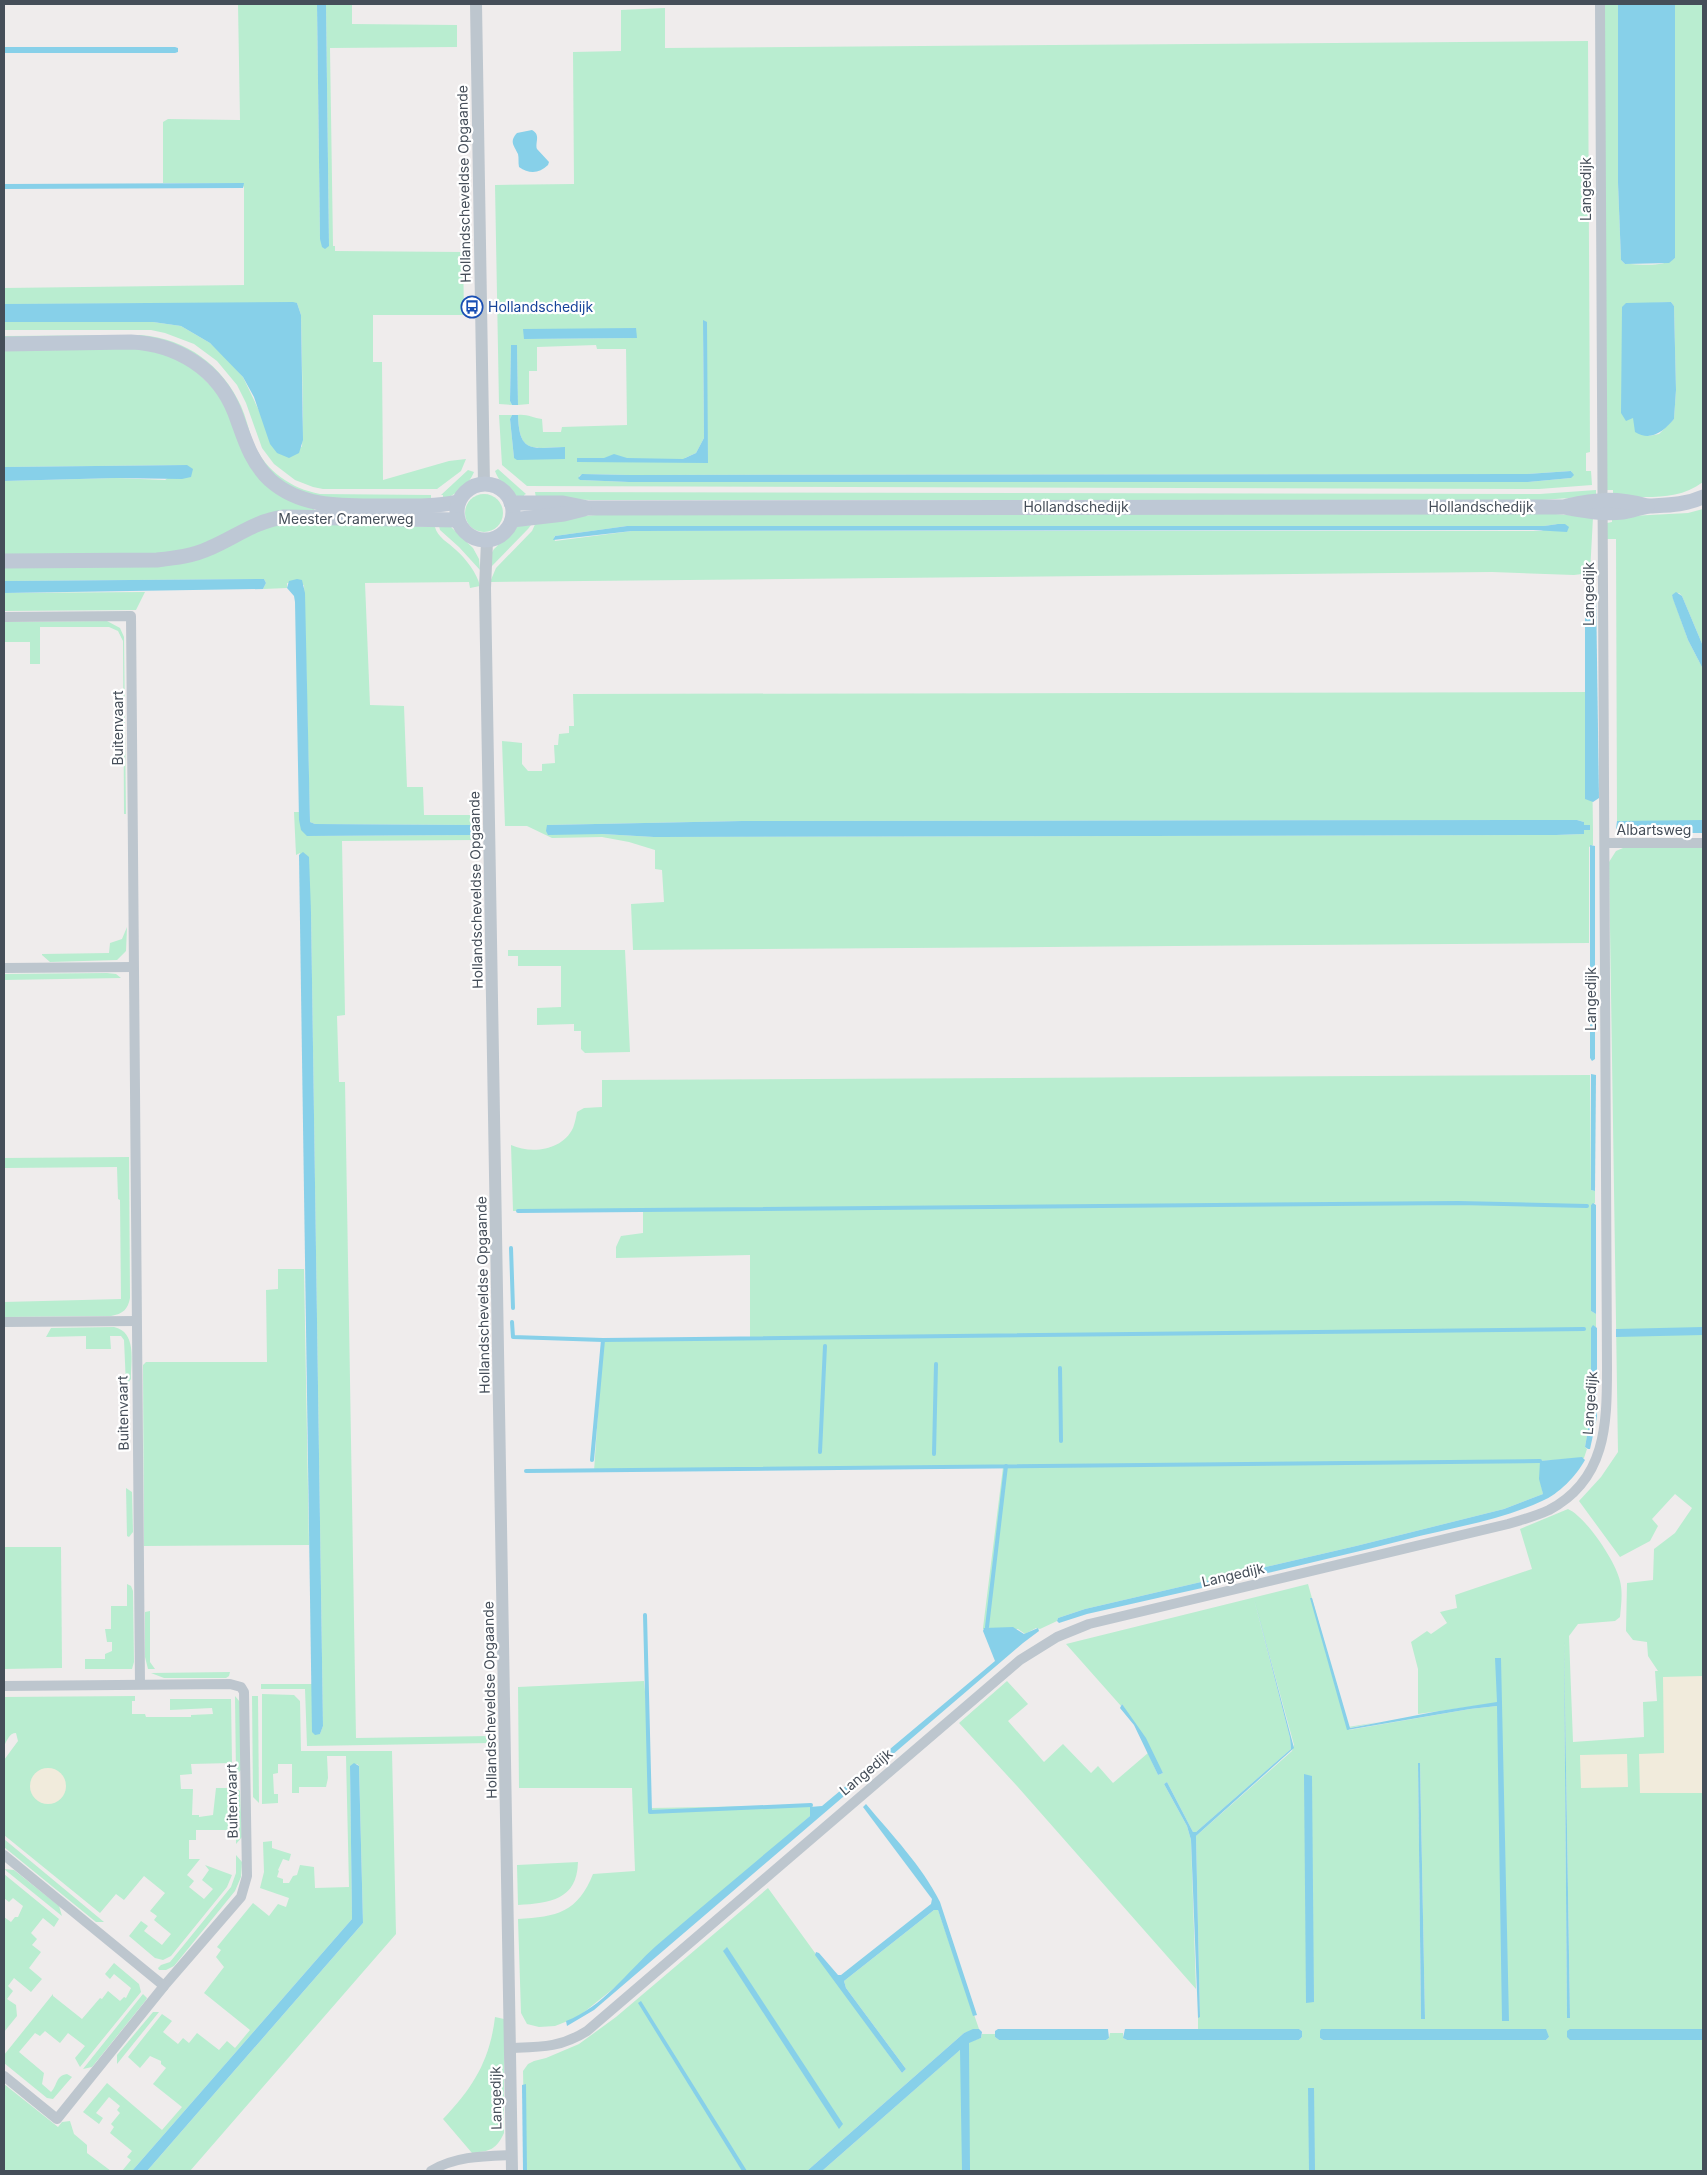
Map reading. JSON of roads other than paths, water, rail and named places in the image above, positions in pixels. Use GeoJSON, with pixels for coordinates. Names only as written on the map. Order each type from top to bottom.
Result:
{"type":"FeatureCollection","features":[{"type":"Feature","properties":{"kind":"main road","name":"Meester Cramerweg"},"geometry":{"type":"LineString","coordinates":[[4,344],[138,343],[174,350],[189,358],[213,378],[227,395],[251,456],[270,480],[293,495],[316,503],[337,506],[437,506],[458,502]]}},
{"type":"Feature","properties":{"kind":"main road"},"geometry":{"type":"LineString","coordinates":[[484,484],[496,486],[502,490],[512,503],[512,520],[502,536],[487,541],[472,538],[465,534],[457,520],[458,502],[469,489],[484,484]]}},
{"type":"Feature","properties":{"kind":"main road","name":"Hollandschedijk"},"geometry":{"type":"LineString","coordinates":[[512,503],[563,503],[588,508],[1564,507],[1591,500],[1603,506],[1624,500],[1649,506],[1666,506],[1691,502],[1703,497]]}},
{"type":"Feature","properties":{"kind":"main road","name":"Hollandschedijk"},"geometry":{"type":"LineString","coordinates":[[512,520],[564,514],[588,508]]}},
{"type":"Feature","properties":{"kind":"main road","name":"Meester Cramerweg"},"geometry":{"type":"LineString","coordinates":[[4,561],[157,560],[181,557],[208,549],[261,522],[284,517],[457,520]]}},
{"type":"Feature","properties":{"kind":"street","name":"Hollandscheveldse Opgaande"},"geometry":{"type":"LineString","coordinates":[[476,4],[484,484]]}},
{"type":"Feature","properties":{"kind":"street","name":"Langedijk"},"geometry":{"type":"LineString","coordinates":[[512,2171],[510,2048],[544,2047],[564,2043],[586,2031],[1020,1660],[1057,1637],[1089,1624],[1508,1524],[1548,1510],[1563,1501],[1590,1473],[1600,1452],[1607,1414],[1600,4]]}},
{"type":"Feature","properties":{"kind":"street","name":"Hollandscheveldse Opgaande"},"geometry":{"type":"LineString","coordinates":[[487,541],[485,588],[510,2048]]}},
{"type":"Feature","properties":{"kind":"street","name":"Buitenvaart"},"geometry":{"type":"LineString","coordinates":[[4,617],[131,616],[140,1684]]}},
{"type":"Feature","properties":{"kind":"street","name":"Albartsweg"},"geometry":{"type":"LineString","coordinates":[[1605,843],[1703,843]]}},
{"type":"Feature","properties":{"kind":"street"},"geometry":{"type":"LineString","coordinates":[[4,968],[133,967]]}},
{"type":"Feature","properties":{"kind":"street"},"geometry":{"type":"LineString","coordinates":[[4,1322],[136,1321]]}},
{"type":"Feature","properties":{"kind":"street","name":"Buitenvaart"},"geometry":{"type":"LineString","coordinates":[[4,1686],[230,1684],[240,1688],[244,1692],[247,1876],[241,1897],[164,1986],[57,2119],[4,2076]]}},
{"type":"Feature","properties":{"kind":"street"},"geometry":{"type":"LineString","coordinates":[[4,1855],[164,1986]]}},
{"type":"Feature","properties":{"kind":"street"},"geometry":{"type":"LineString","coordinates":[[431,2171],[449,2162],[466,2158],[512,2155]]}},
{"type":"Feature","properties":{"kind":"water"},"geometry":{"type":"Polygon","coordinates":[[[317,4],[326,4],[329,246],[325,249],[322,247],[320,239],[317,4]]]}},
{"type":"Feature","properties":{"kind":"water"},"geometry":{"type":"Polygon","coordinates":[[[1618,4],[1675,4],[1675,258],[1669,263],[1625,264],[1621,260],[1618,183],[1618,4]]]}},
{"type":"Feature","properties":{"kind":"water"},"geometry":{"type":"Polygon","coordinates":[[[4,47],[175,47],[178,48],[178,52],[4,53],[4,47]]]}},
{"type":"Feature","properties":{"kind":"water"},"geometry":{"type":"Polygon","coordinates":[[[532,130],[537,136],[537,149],[549,162],[545,168],[534,172],[526,171],[519,167],[518,154],[513,141],[517,133],[532,130]]]}},
{"type":"Feature","properties":{"kind":"water"},"geometry":{"type":"Polygon","coordinates":[[[244,183],[243,188],[4,189],[4,184],[244,183]]]}},
{"type":"Feature","properties":{"kind":"water"},"geometry":{"type":"Polygon","coordinates":[[[1671,302],[1674,306],[1676,390],[1674,419],[1657,434],[1641,435],[1635,432],[1633,418],[1626,421],[1621,413],[1622,307],[1626,303],[1671,302]]]}},
{"type":"Feature","properties":{"kind":"water"},"geometry":{"type":"Polygon","coordinates":[[[297,303],[301,315],[303,440],[299,453],[289,458],[277,453],[270,444],[254,397],[243,377],[210,343],[181,326],[153,322],[4,322],[4,304],[297,303]]]}},
{"type":"Feature","properties":{"kind":"water"},"geometry":{"type":"Polygon","coordinates":[[[703,320],[707,322],[708,463],[577,462],[577,458],[604,458],[614,454],[627,458],[683,459],[696,453],[704,438],[703,320]]]}},
{"type":"Feature","properties":{"kind":"water"},"geometry":{"type":"Polygon","coordinates":[[[636,328],[637,338],[524,339],[523,329],[636,328]]]}},
{"type":"Feature","properties":{"kind":"water"},"geometry":{"type":"Polygon","coordinates":[[[511,345],[517,345],[518,405],[512,405],[510,401],[511,345]]]}},
{"type":"Feature","properties":{"kind":"water"},"geometry":{"type":"Polygon","coordinates":[[[512,415],[518,415],[521,437],[525,443],[536,448],[565,447],[565,459],[517,460],[514,458],[510,419],[512,415]]]}},
{"type":"Feature","properties":{"kind":"water"},"geometry":{"type":"Polygon","coordinates":[[[187,465],[193,469],[191,477],[182,479],[116,478],[4,481],[4,467],[187,465]]]}},
{"type":"Feature","properties":{"kind":"water"},"geometry":{"type":"Polygon","coordinates":[[[1571,471],[1574,475],[1571,478],[1528,482],[629,482],[580,480],[578,478],[582,474],[1527,474],[1571,471]]]}},
{"type":"Feature","properties":{"kind":"water"},"geometry":{"type":"Polygon","coordinates":[[[1565,524],[1569,527],[1567,532],[1533,530],[632,531],[553,540],[555,536],[627,526],[1544,526],[1565,524]]]}},
{"type":"Feature","properties":{"kind":"water"},"geometry":{"type":"Polygon","coordinates":[[[264,579],[266,583],[263,589],[4,593],[4,581],[264,579]]]}},
{"type":"Feature","properties":{"kind":"water"},"geometry":{"type":"Polygon","coordinates":[[[302,580],[305,593],[310,822],[315,824],[474,825],[477,831],[475,835],[307,836],[301,830],[299,820],[295,602],[294,596],[287,588],[289,581],[302,580]]]}},
{"type":"Feature","properties":{"kind":"water"},"geometry":{"type":"Polygon","coordinates":[[[1590,585],[1596,590],[1599,798],[1593,802],[1585,799],[1585,590],[1590,585]]]}},
{"type":"Feature","properties":{"kind":"water"},"geometry":{"type":"Polygon","coordinates":[[[1676,592],[1682,596],[1703,646],[1703,669],[1688,640],[1673,599],[1672,595],[1676,592]]]}},
{"type":"Feature","properties":{"kind":"water"},"geometry":{"type":"Polygon","coordinates":[[[1577,820],[1584,822],[1584,825],[1590,825],[1590,830],[1584,830],[1584,834],[1556,835],[654,837],[602,834],[548,835],[546,831],[547,825],[742,821],[1577,820]]]}},
{"type":"Feature","properties":{"kind":"water"},"geometry":{"type":"Polygon","coordinates":[[[1703,820],[1703,833],[1622,833],[1616,829],[1617,821],[1703,820]]]}},
{"type":"Feature","properties":{"kind":"water"},"geometry":{"type":"Polygon","coordinates":[[[1590,845],[1595,846],[1595,1059],[1592,1061],[1590,1058],[1590,845]]]}},
{"type":"Feature","properties":{"kind":"water"},"geometry":{"type":"Polygon","coordinates":[[[303,852],[309,857],[311,912],[323,1726],[320,1734],[315,1735],[312,1732],[299,855],[303,852]]]}},
{"type":"Feature","properties":{"kind":"water"},"geometry":{"type":"Polygon","coordinates":[[[1591,1074],[1596,1075],[1595,1191],[1591,1190],[1591,1074]]]}},
{"type":"Feature","properties":{"kind":"water"},"geometry":{"type":"Polygon","coordinates":[[[1593,1203],[1596,1205],[1596,1314],[1591,1311],[1591,1205],[1593,1203]]]}},
{"type":"Feature","properties":{"kind":"water"},"geometry":{"type":"Polygon","coordinates":[[[1593,1325],[1597,1328],[1597,1417],[1590,1449],[1588,1449],[1585,1447],[1591,1412],[1591,1328],[1593,1325]]]}},
{"type":"Feature","properties":{"kind":"water"},"geometry":{"type":"Polygon","coordinates":[[[1703,1327],[1703,1335],[1616,1337],[1616,1329],[1703,1327]]]}},
{"type":"Feature","properties":{"kind":"water"},"geometry":{"type":"Polygon","coordinates":[[[1582,1457],[1585,1460],[1577,1472],[1555,1494],[1509,1514],[1325,1560],[1087,1614],[1059,1623],[1057,1621],[1058,1618],[1085,1609],[1356,1546],[1504,1509],[1543,1494],[1539,1479],[1540,1461],[1582,1457]]]}},
{"type":"Feature","properties":{"kind":"water"},"geometry":{"type":"Polygon","coordinates":[[[1254,1598],[1294,1748],[1196,1836],[1200,2017],[1198,2018],[1191,1840],[1187,1826],[1164,1784],[1167,1782],[1193,1832],[1196,1832],[1291,1749],[1290,1738],[1254,1598]]]}},
{"type":"Feature","properties":{"kind":"water"},"geometry":{"type":"Polygon","coordinates":[[[1310,1598],[1312,1598],[1350,1728],[1497,1702],[1495,1658],[1501,1658],[1509,2021],[1502,2021],[1497,1706],[1347,1730],[1310,1598]]]}},
{"type":"Feature","properties":{"kind":"water"},"geometry":{"type":"Polygon","coordinates":[[[1013,1627],[1024,1634],[1038,1628],[1039,1631],[594,2010],[567,2026],[566,2021],[592,2007],[603,1998],[656,1946],[810,1816],[810,1807],[822,1806],[995,1661],[983,1631],[984,1628],[1013,1627]]]}},
{"type":"Feature","properties":{"kind":"water"},"geometry":{"type":"Polygon","coordinates":[[[1564,1641],[1570,2018],[1567,2018],[1564,1641]]]}},
{"type":"Feature","properties":{"kind":"water"},"geometry":{"type":"Polygon","coordinates":[[[1122,1704],[1146,1738],[1163,1773],[1158,1775],[1134,1725],[1120,1708],[1122,1704]]]}},
{"type":"Feature","properties":{"kind":"water"},"geometry":{"type":"Polygon","coordinates":[[[354,1763],[359,1766],[363,1923],[147,2171],[132,2171],[352,1919],[350,1766],[354,1763]]]}},
{"type":"Feature","properties":{"kind":"water"},"geometry":{"type":"Polygon","coordinates":[[[1418,1763],[1420,1763],[1425,2019],[1421,2019],[1418,1763]]]}},
{"type":"Feature","properties":{"kind":"water"},"geometry":{"type":"Polygon","coordinates":[[[1304,1774],[1312,1776],[1314,2002],[1306,2003],[1304,1774]]]}},
{"type":"Feature","properties":{"kind":"water"},"geometry":{"type":"Polygon","coordinates":[[[866,1804],[916,1863],[940,1902],[977,2015],[973,2016],[938,1910],[934,1910],[844,1981],[846,1988],[906,2069],[902,2073],[815,1955],[816,1952],[819,1953],[838,1975],[841,1975],[931,1904],[932,1899],[863,1807],[866,1804]]]}},
{"type":"Feature","properties":{"kind":"water"},"geometry":{"type":"Polygon","coordinates":[[[727,1947],[843,2124],[839,2129],[723,1951],[727,1947]]]}},
{"type":"Feature","properties":{"kind":"water"},"geometry":{"type":"Polygon","coordinates":[[[641,2001],[747,2171],[742,2171],[638,2003],[641,2001]]]}},
{"type":"Feature","properties":{"kind":"water"},"geometry":{"type":"Polygon","coordinates":[[[973,2029],[979,2029],[982,2032],[981,2038],[969,2043],[970,2171],[962,2171],[960,2050],[822,2171],[807,2171],[964,2033],[973,2029]]]}},
{"type":"Feature","properties":{"kind":"water"},"geometry":{"type":"Polygon","coordinates":[[[998,2029],[1108,2029],[1109,2038],[1106,2040],[999,2040],[995,2037],[995,2031],[998,2029]]]}},
{"type":"Feature","properties":{"kind":"water"},"geometry":{"type":"Polygon","coordinates":[[[1125,2029],[1299,2029],[1302,2031],[1302,2037],[1299,2040],[1127,2040],[1123,2038],[1125,2029]]]}},
{"type":"Feature","properties":{"kind":"water"},"geometry":{"type":"Polygon","coordinates":[[[1321,2029],[1546,2029],[1549,2037],[1546,2040],[1323,2040],[1320,2038],[1321,2029]]]}},
{"type":"Feature","properties":{"kind":"water"},"geometry":{"type":"Polygon","coordinates":[[[1570,2029],[1703,2029],[1703,2040],[1570,2040],[1567,2037],[1567,2031],[1570,2029]]]}},
{"type":"Feature","properties":{"kind":"water"},"geometry":{"type":"Polygon","coordinates":[[[526,2084],[527,2171],[523,2171],[522,2085],[526,2084]]]}},
{"type":"Feature","properties":{"kind":"water"},"geometry":{"type":"Polygon","coordinates":[[[1308,2088],[1314,2088],[1315,2171],[1309,2171],[1308,2088]]]}},
{"type":"Feature","properties":{"kind":"waterway"},"geometry":{"type":"LineString","coordinates":[[518,1211],[1458,1203],[1587,1206]]}},
{"type":"Feature","properties":{"kind":"waterway"},"geometry":{"type":"LineString","coordinates":[[511,1248],[513,1308]]}},
{"type":"Feature","properties":{"kind":"waterway"},"geometry":{"type":"LineString","coordinates":[[512,1322],[513,1337],[603,1340]]}},
{"type":"Feature","properties":{"kind":"waterway"},"geometry":{"type":"LineString","coordinates":[[592,1460],[603,1340],[1584,1329]]}},
{"type":"Feature","properties":{"kind":"waterway"},"geometry":{"type":"LineString","coordinates":[[820,1452],[825,1346]]}},
{"type":"Feature","properties":{"kind":"waterway"},"geometry":{"type":"LineString","coordinates":[[934,1454],[936,1364]]}},
{"type":"Feature","properties":{"kind":"waterway"},"geometry":{"type":"LineString","coordinates":[[1060,1368],[1061,1441]]}},
{"type":"Feature","properties":{"kind":"waterway"},"geometry":{"type":"LineString","coordinates":[[526,1471],[1540,1461]]}},
{"type":"Feature","properties":{"kind":"waterway"},"geometry":{"type":"LineString","coordinates":[[987,1627],[1006,1466]]}},
{"type":"Feature","properties":{"kind":"waterway"},"geometry":{"type":"LineString","coordinates":[[645,1615],[650,1812],[811,1805]]}},
{"type":"Feature","properties":{"kind":"place","name":"Hollandschedijk"},"geometry":{"type":"Point","coordinates":[472,307]}}]}
